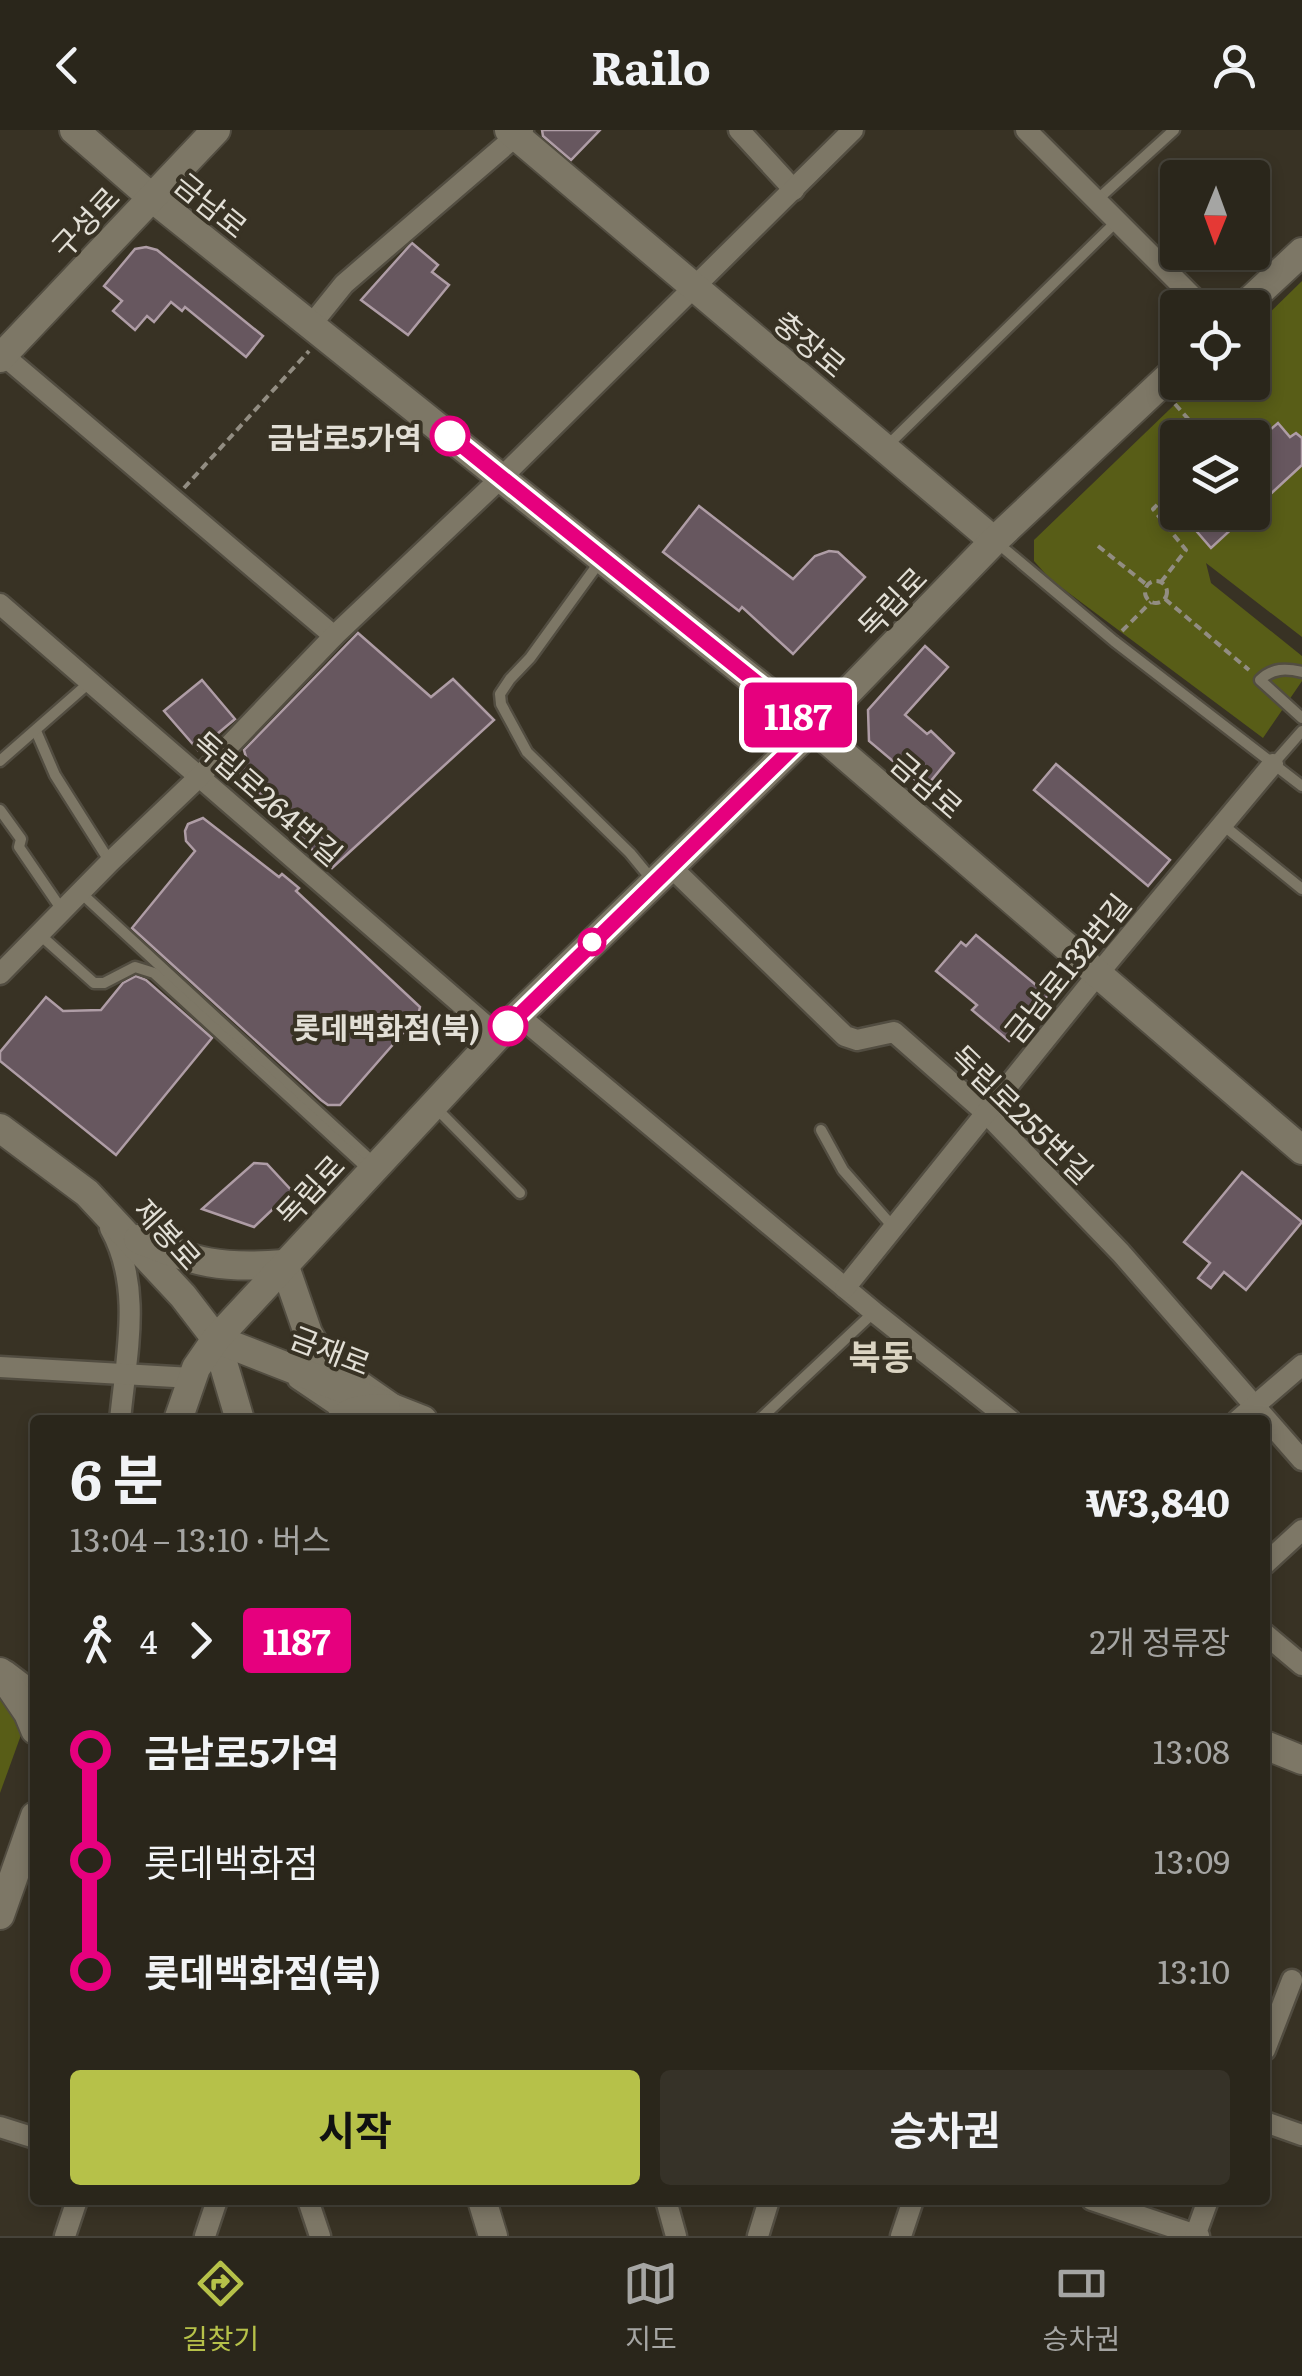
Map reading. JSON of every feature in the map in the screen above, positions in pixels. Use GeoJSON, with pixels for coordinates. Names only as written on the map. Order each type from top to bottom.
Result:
{"type":"FeatureCollection","features":[{"type":"Feature","properties":{"kind":"street","name":"금남로"},"geometry":{"type":"LineString","coordinates":[[74,130],[151,197],[813,728],[1302,1150]]}},
{"type":"Feature","properties":{"kind":"street","name":"구성로"},"geometry":{"type":"LineString","coordinates":[[1,356],[216,130]]}},
{"type":"Feature","properties":{"kind":"street"},"geometry":{"type":"LineString","coordinates":[[738,130],[794,190]]}},
{"type":"Feature","properties":{"kind":"street"},"geometry":{"type":"LineString","coordinates":[[1026,130],[1186,290]]}},
{"type":"Feature","properties":{"kind":"street"},"geometry":{"type":"LineString","coordinates":[[0,974],[199,777],[334,636],[503,476],[853,131]]}},
{"type":"Feature","properties":{"kind":"street","name":"충장로"},"geometry":{"type":"LineString","coordinates":[[317,330],[344,284],[516,132],[994,541]]}},
{"type":"Feature","properties":{"kind":"street"},"geometry":{"type":"LineString","coordinates":[[1261,290],[1302,252]]}},
{"type":"Feature","properties":{"kind":"street"},"geometry":{"type":"LineString","coordinates":[[1,356],[334,636]]}},
{"type":"Feature","properties":{"kind":"street","name":"독립로"},"geometry":{"type":"LineString","coordinates":[[180,1415],[192,1378],[216,1339],[432,1105],[518,1015],[813,728],[994,541],[1160,384]]}},
{"type":"Feature","properties":{"kind":"street","name":"독립로264번길"},"geometry":{"type":"LineString","coordinates":[[0,604],[498,1036]]}},
{"type":"Feature","properties":{"kind":"street","name":"금남로132번길"},"geometry":{"type":"LineString","coordinates":[[845,1288],[1098,974],[1274,764]]}},
{"type":"Feature","properties":{"kind":"street","name":"독립로255번길"},"geometry":{"type":"LineString","coordinates":[[662,874],[845,1036],[858,1040],[894,1032],[986,1113],[1121,1253],[1246,1413]]}},
{"type":"Feature","properties":{"kind":"street"},"geometry":{"type":"LineString","coordinates":[[518,1015],[1003,1415]]}},
{"type":"Feature","properties":{"kind":"street","name":"제봉로"},"geometry":{"type":"LineString","coordinates":[[0,1128],[87,1192],[164,1274],[216,1339],[239,1415]]}},
{"type":"Feature","properties":{"kind":"street"},"geometry":{"type":"LineString","coordinates":[[87,1192],[112,1232],[129,1275],[131,1298],[120,1415]]}},
{"type":"Feature","properties":{"kind":"street"},"geometry":{"type":"LineString","coordinates":[[127,1234],[206,1264],[238,1268],[284,1264],[308,1333],[323,1360],[392,1408]]}},
{"type":"Feature","properties":{"kind":"street","name":"금재로"},"geometry":{"type":"LineString","coordinates":[[216,1339],[410,1415]]}},
{"type":"Feature","properties":{"kind":"street"},"geometry":{"type":"LineString","coordinates":[[269,1360],[345,1415]]}},
{"type":"Feature","properties":{"kind":"street"},"geometry":{"type":"LineString","coordinates":[[1246,1413],[1302,1365]]}},
{"type":"Feature","properties":{"kind":"street"},"geometry":{"type":"LineString","coordinates":[[0,1367],[192,1378]]}},
{"type":"Feature","properties":{"kind":"street"},"geometry":{"type":"LineString","coordinates":[[362,1415],[392,1408]]}},
{"type":"Feature","properties":{"kind":"street","name":"독립로255번길"},"geometry":{"type":"LineString","coordinates":[[1270,1433],[1302,1460]]}},
{"type":"Feature","properties":{"kind":"street"},"geometry":{"type":"LineString","coordinates":[[1270,1559],[1302,1530]]}},
{"type":"Feature","properties":{"kind":"street"},"geometry":{"type":"LineString","coordinates":[[1270,1638],[1302,1665]]}},
{"type":"Feature","properties":{"kind":"street"},"geometry":{"type":"LineString","coordinates":[[0,1669],[30,1690]]}},
{"type":"Feature","properties":{"kind":"street"},"geometry":{"type":"LineString","coordinates":[[0,1669],[30,1718]]}},
{"type":"Feature","properties":{"kind":"street"},"geometry":{"type":"LineString","coordinates":[[1270,1747],[1302,1760]]}},
{"type":"Feature","properties":{"kind":"street"},"geometry":{"type":"LineString","coordinates":[[0,1915],[30,1836]]}},
{"type":"Feature","properties":{"kind":"street"},"geometry":{"type":"LineString","coordinates":[[1270,1987],[1297,1978]]}},
{"type":"Feature","properties":{"kind":"street"},"geometry":{"type":"LineString","coordinates":[[1270,2039],[1297,1978]]}},
{"type":"Feature","properties":{"kind":"street"},"geometry":{"type":"LineString","coordinates":[[1270,2124],[1302,2134]]}},
{"type":"Feature","properties":{"kind":"street"},"geometry":{"type":"LineString","coordinates":[[0,2126],[30,2136]]}},
{"type":"Feature","properties":{"kind":"street"},"geometry":{"type":"LineString","coordinates":[[65,2236],[75,2205]]}},
{"type":"Feature","properties":{"kind":"street"},"geometry":{"type":"LineString","coordinates":[[205,2236],[216,2205]]}},
{"type":"Feature","properties":{"kind":"street"},"geometry":{"type":"LineString","coordinates":[[310,2205],[320,2236]]}},
{"type":"Feature","properties":{"kind":"street"},"geometry":{"type":"LineString","coordinates":[[484,2205],[493,2236]]}},
{"type":"Feature","properties":{"kind":"street"},"geometry":{"type":"LineString","coordinates":[[667,2205],[676,2236]]}},
{"type":"Feature","properties":{"kind":"street"},"geometry":{"type":"LineString","coordinates":[[758,2236],[767,2205]]}},
{"type":"Feature","properties":{"kind":"street"},"geometry":{"type":"LineString","coordinates":[[901,2236],[912,2205]]}},
{"type":"Feature","properties":{"kind":"street"},"geometry":{"type":"LineString","coordinates":[[1107,2205],[1197,2236],[1206,2205]]}},
{"type":"Feature","properties":{"kind":"lane"},"geometry":{"type":"LineString","coordinates":[[1096,201],[1174,130]]}},
{"type":"Feature","properties":{"kind":"lane"},"geometry":{"type":"LineString","coordinates":[[885,447],[1116,222]]}},
{"type":"Feature","properties":{"kind":"lane"},"geometry":{"type":"LineString","coordinates":[[994,541],[1114,641],[1302,786]]}},
{"type":"Feature","properties":{"kind":"lane"},"geometry":{"type":"LineString","coordinates":[[603,557],[530,658],[510,679],[500,694],[501,704],[528,752],[630,853],[662,874]]}},
{"type":"Feature","properties":{"kind":"lane"},"geometry":{"type":"LineString","coordinates":[[1302,672],[1278,670],[1268,672],[1260,680],[1302,718]]}},
{"type":"Feature","properties":{"kind":"lane"},"geometry":{"type":"LineString","coordinates":[[0,760],[90,681]]}},
{"type":"Feature","properties":{"kind":"lane"},"geometry":{"type":"LineString","coordinates":[[1274,764],[1302,730]]}},
{"type":"Feature","properties":{"kind":"lane"},"geometry":{"type":"LineString","coordinates":[[36,731],[55,775],[110,862]]}},
{"type":"Feature","properties":{"kind":"lane"},"geometry":{"type":"LineString","coordinates":[[0,810],[21,840],[19,848],[62,910]]}},
{"type":"Feature","properties":{"kind":"lane"},"geometry":{"type":"LineString","coordinates":[[1222,824],[1298,886]]}},
{"type":"Feature","properties":{"kind":"lane"},"geometry":{"type":"LineString","coordinates":[[80,892],[373,1168]]}},
{"type":"Feature","properties":{"kind":"lane"},"geometry":{"type":"LineString","coordinates":[[39,934],[94,983],[104,983],[135,967],[154,973],[373,1168]]}},
{"type":"Feature","properties":{"kind":"lane"},"geometry":{"type":"LineString","coordinates":[[432,1105],[520,1193]]}},
{"type":"Feature","properties":{"kind":"lane"},"geometry":{"type":"LineString","coordinates":[[821,1130],[843,1170],[894,1228]]}},
{"type":"Feature","properties":{"kind":"lane"},"geometry":{"type":"LineString","coordinates":[[765,1415],[874,1312]]}},
{"type":"Feature","properties":{"kind":"path"},"geometry":{"type":"LineString","coordinates":[[174,498],[317,330]]}},
{"type":"Feature","properties":{"kind":"path"},"geometry":{"type":"LineString","coordinates":[[1098,546],[1147,585],[1162,582],[1186,550],[1170,530]]}},
{"type":"Feature","properties":{"kind":"path"},"geometry":{"type":"LineString","coordinates":[[1162,582],[1168,590],[1166,600]]}},
{"type":"Feature","properties":{"kind":"path"},"geometry":{"type":"LineString","coordinates":[[1147,585],[1145,594],[1151,602]]}},
{"type":"Feature","properties":{"kind":"path"},"geometry":{"type":"LineString","coordinates":[[1114,641],[1151,602],[1166,600],[1260,680]]}},
{"type":"Feature","properties":{"kind":"green space"},"geometry":{"type":"Polygon","coordinates":[[[1302,281],[1302,637],[1206,563],[1211,583],[1302,656],[1302,681],[1263,738],[1050,579],[1034,561],[1034,540],[1179,400],[1270,400],[1270,312],[1302,281]]]}},
{"type":"Feature","properties":{"kind":"green space"},"geometry":{"type":"Polygon","coordinates":[[[0,1693],[22,1721],[21,1735],[0,1793],[0,1693]]]}},
{"type":"Feature","properties":{"kind":"building"},"geometry":{"type":"Polygon","coordinates":[[[542,130],[600,130],[571,160],[543,136],[542,130]]]}},
{"type":"Feature","properties":{"kind":"building"},"geometry":{"type":"Polygon","coordinates":[[[412,243],[438,265],[432,272],[449,285],[408,335],[361,300],[412,243]]]}},
{"type":"Feature","properties":{"kind":"building"},"geometry":{"type":"Polygon","coordinates":[[[135,249],[157,250],[263,336],[246,357],[185,307],[182,311],[171,302],[154,322],[147,316],[135,330],[113,311],[122,301],[104,286],[135,249]]]}},
{"type":"Feature","properties":{"kind":"building"},"geometry":{"type":"Polygon","coordinates":[[[1278,423],[1290,437],[1296,433],[1302,438],[1302,465],[1270,494],[1270,430],[1278,423]]]}},
{"type":"Feature","properties":{"kind":"building"},"geometry":{"type":"Polygon","coordinates":[[[699,506],[793,579],[815,556],[829,551],[838,552],[865,577],[793,654],[742,607],[739,611],[663,552],[699,506]]]}},
{"type":"Feature","properties":{"kind":"building"},"geometry":{"type":"Polygon","coordinates":[[[1196,530],[1230,530],[1211,548],[1196,530]]]}},
{"type":"Feature","properties":{"kind":"building"},"geometry":{"type":"Polygon","coordinates":[[[358,633],[431,697],[453,679],[494,720],[332,868],[235,768],[246,757],[244,750],[358,633]]]}},
{"type":"Feature","properties":{"kind":"building"},"geometry":{"type":"Polygon","coordinates":[[[925,646],[948,667],[905,715],[927,734],[931,731],[954,753],[925,788],[869,741],[868,710],[925,646]]]}},
{"type":"Feature","properties":{"kind":"building"},"geometry":{"type":"Polygon","coordinates":[[[202,680],[235,719],[198,750],[164,711],[202,680]]]}},
{"type":"Feature","properties":{"kind":"building"},"geometry":{"type":"Polygon","coordinates":[[[1056,764],[1170,860],[1148,886],[1034,790],[1056,764]]]}},
{"type":"Feature","properties":{"kind":"building"},"geometry":{"type":"Polygon","coordinates":[[[203,818],[299,888],[296,891],[420,1007],[418,1016],[340,1105],[328,1105],[321,1100],[132,928],[195,851],[186,841],[185,831],[188,824],[203,818]]]}},
{"type":"Feature","properties":{"kind":"building"},"geometry":{"type":"Polygon","coordinates":[[[976,935],[1048,995],[1009,1041],[972,1010],[977,1005],[936,971],[961,942],[966,946],[976,935]]]}},
{"type":"Feature","properties":{"kind":"building"},"geometry":{"type":"Polygon","coordinates":[[[136,976],[146,980],[212,1038],[116,1155],[0,1061],[0,1052],[46,997],[63,1011],[101,1010],[123,983],[136,976]]]}},
{"type":"Feature","properties":{"kind":"building"},"geometry":{"type":"Polygon","coordinates":[[[254,1163],[267,1164],[292,1191],[254,1227],[202,1209],[254,1163]]]}},
{"type":"Feature","properties":{"kind":"building"},"geometry":{"type":"Polygon","coordinates":[[[1242,1172],[1302,1222],[1246,1290],[1224,1272],[1211,1288],[1198,1278],[1210,1263],[1184,1242],[1242,1172]]]}},
{"type":"Feature","properties":{"kind":"bus line","name":"1187"},"geometry":{"type":"LineString","coordinates":[[450,436],[813,728],[508,1026]]}},
{"type":"Feature","properties":{"kind":"place","name":"금남로5가역"},"geometry":{"type":"Point","coordinates":[450,436]}},
{"type":"Feature","properties":{"kind":"place","name":"롯데백화점(북)"},"geometry":{"type":"Point","coordinates":[508,1026]}},
{"type":"Feature","properties":{"kind":"district","name":"북동"},"geometry":{"type":"Point","coordinates":[881,1355]}}]}
